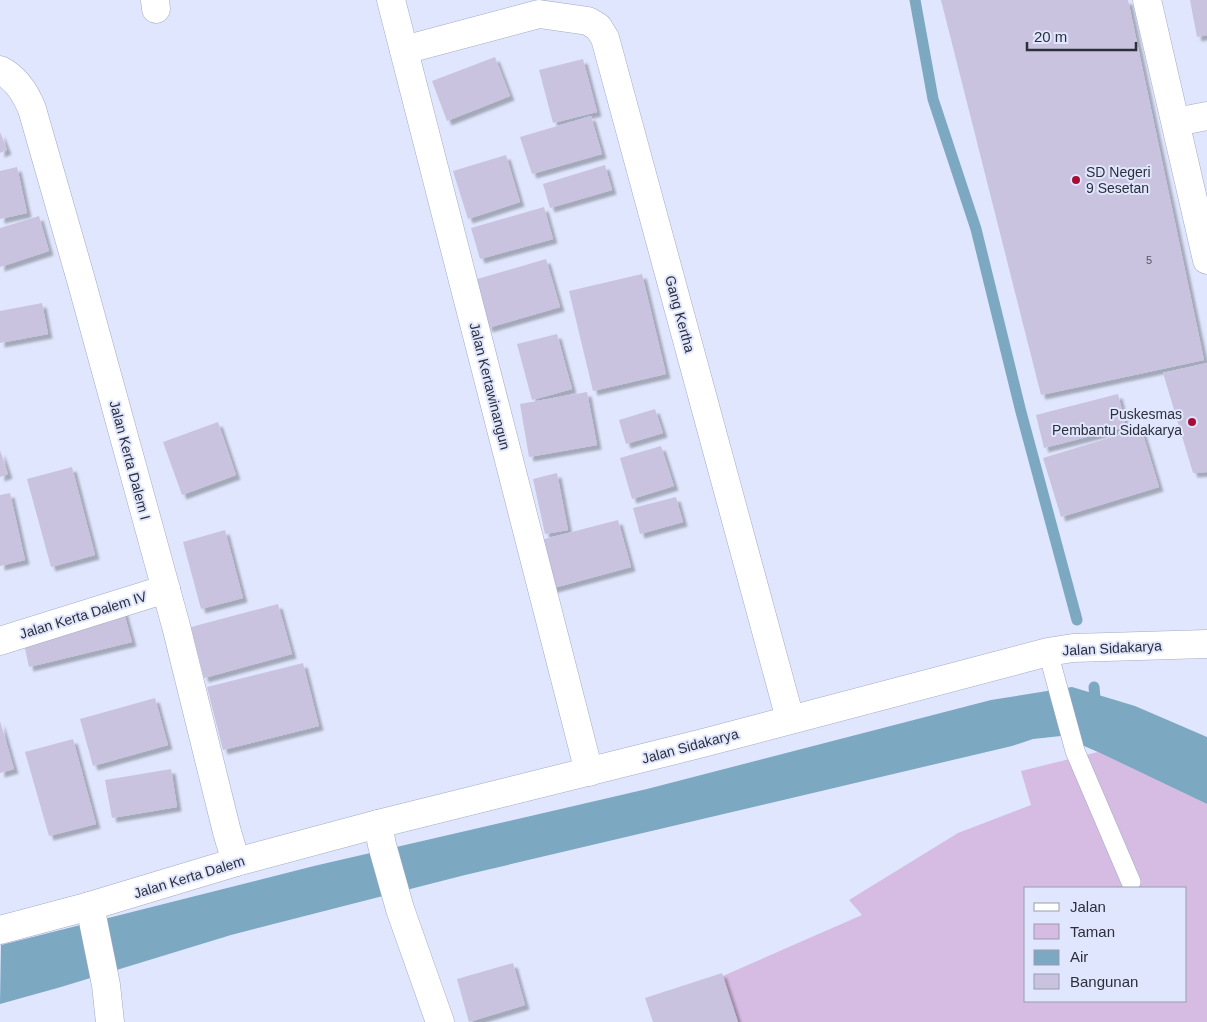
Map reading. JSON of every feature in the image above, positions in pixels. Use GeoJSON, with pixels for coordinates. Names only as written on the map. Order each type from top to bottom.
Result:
{"type":"FeatureCollection","features":[{"type":"Feature","properties":{"kind":"street","name":"Jalan Kertawinangun"},"geometry":{"type":"LineString","coordinates":[[391,0],[588,772]]}},
{"type":"Feature","properties":{"kind":"street"},"geometry":{"type":"LineString","coordinates":[[1147,0],[1207,260]]}},
{"type":"Feature","properties":{"kind":"street"},"geometry":{"type":"LineString","coordinates":[[404,50],[538,7]]}},
{"type":"Feature","properties":{"kind":"street","name":"Gang Kertha"},"geometry":{"type":"LineString","coordinates":[[538,7],[588,21],[598,27],[605,38],[790,719]]}},
{"type":"Feature","properties":{"kind":"street","name":"Jalan Kerta Dalem I"},"geometry":{"type":"LineString","coordinates":[[0,70],[20,88],[28,98],[32,109],[179,635],[236,862]]}},
{"type":"Feature","properties":{"kind":"street"},"geometry":{"type":"LineString","coordinates":[[1176,122],[1207,116]]}},
{"type":"Feature","properties":{"kind":"street","name":"Jalan Kerta Dalem IV"},"geometry":{"type":"LineString","coordinates":[[0,641],[166,589]]}},
{"type":"Feature","properties":{"kind":"street","name":"Jalan Sidakarya"},"geometry":{"type":"LineString","coordinates":[[380,834],[588,772],[1048,652],[1073,648],[1207,644]]}},
{"type":"Feature","properties":{"kind":"street"},"geometry":{"type":"LineString","coordinates":[[380,834],[400,909],[440,1022]]}},
{"type":"Feature","properties":{"kind":"street","name":"Jalan Kerta Dalem"},"geometry":{"type":"LineString","coordinates":[[0,930],[91,912],[236,862],[380,834]]}},
{"type":"Feature","properties":{"kind":"street"},"geometry":{"type":"LineString","coordinates":[[91,912],[106,985],[110,1022]]}},
{"type":"Feature","properties":{"kind":"lane"},"geometry":{"type":"LineString","coordinates":[[1048,652],[1075,751],[1131,882]]}},
{"type":"Feature","properties":{"kind":"green space"},"geometry":{"type":"Polygon","coordinates":[[[1098,752],[1207,804],[1207,1022],[732,1022],[716,979],[862,915],[849,900],[958,833],[1031,805],[1021,771],[1098,752]]]}},
{"type":"Feature","properties":{"kind":"water"},"geometry":{"type":"Polygon","coordinates":[[[1072,687],[1135,706],[1207,737],[1207,804],[1061,736],[1033,739],[1012,746],[465,875],[231,935],[0,1004],[1,945],[314,866],[647,789],[991,700],[1072,687]]]}},
{"type":"Feature","properties":{"kind":"building","name":"SD Negeri 9 Sesetan"},"geometry":{"type":"Polygon","coordinates":[[[941,0],[1128,0],[1204,360],[1041,395],[941,0]]]}},
{"type":"Feature","properties":{"kind":"building"},"geometry":{"type":"Polygon","coordinates":[[[1190,0],[1207,0],[1207,35],[1197,37],[1190,0]]]}},
{"type":"Feature","properties":{"kind":"building"},"geometry":{"type":"Polygon","coordinates":[[[495,57],[510,96],[447,121],[432,81],[495,57]]]}},
{"type":"Feature","properties":{"kind":"building"},"geometry":{"type":"Polygon","coordinates":[[[583,59],[597,112],[553,123],[539,70],[583,59]]]}},
{"type":"Feature","properties":{"kind":"building"},"geometry":{"type":"Polygon","coordinates":[[[591,116],[602,154],[532,174],[520,137],[591,116]]]}},
{"type":"Feature","properties":{"kind":"building"},"geometry":{"type":"Polygon","coordinates":[[[0,132],[7,150],[0,153],[0,132]]]}},
{"type":"Feature","properties":{"kind":"building"},"geometry":{"type":"Polygon","coordinates":[[[506,155],[520,202],[468,219],[453,171],[506,155]]]}},
{"type":"Feature","properties":{"kind":"building"},"geometry":{"type":"Polygon","coordinates":[[[605,165],[612,190],[550,208],[543,184],[605,165]]]}},
{"type":"Feature","properties":{"kind":"building"},"geometry":{"type":"Polygon","coordinates":[[[17,167],[27,213],[0,219],[0,171],[17,167]]]}},
{"type":"Feature","properties":{"kind":"building"},"geometry":{"type":"Polygon","coordinates":[[[544,207],[553,239],[480,259],[471,228],[544,207]]]}},
{"type":"Feature","properties":{"kind":"building"},"geometry":{"type":"Polygon","coordinates":[[[39,216],[49,251],[0,267],[0,228],[39,216]]]}},
{"type":"Feature","properties":{"kind":"building"},"geometry":{"type":"Polygon","coordinates":[[[546,259],[560,307],[488,328],[474,280],[546,259]]]}},
{"type":"Feature","properties":{"kind":"building"},"geometry":{"type":"Polygon","coordinates":[[[642,274],[666,374],[593,391],[569,291],[642,274]]]}},
{"type":"Feature","properties":{"kind":"building"},"geometry":{"type":"Polygon","coordinates":[[[42,303],[48,334],[0,343],[0,311],[42,303]]]}},
{"type":"Feature","properties":{"kind":"building"},"geometry":{"type":"Polygon","coordinates":[[[557,334],[572,389],[532,400],[517,344],[557,334]]]}},
{"type":"Feature","properties":{"kind":"building","name":"Puskesmas Pembantu Sidakarya"},"geometry":{"type":"Polygon","coordinates":[[[1207,363],[1207,472],[1193,473],[1163,373],[1207,363]]]}},
{"type":"Feature","properties":{"kind":"building"},"geometry":{"type":"Polygon","coordinates":[[[587,392],[597,445],[529,457],[520,404],[587,392]]]}},
{"type":"Feature","properties":{"kind":"building"},"geometry":{"type":"Polygon","coordinates":[[[1118,394],[1126,427],[1044,448],[1036,415],[1118,394]]]}},
{"type":"Feature","properties":{"kind":"building"},"geometry":{"type":"Polygon","coordinates":[[[655,409],[663,433],[626,444],[619,420],[655,409]]]}},
{"type":"Feature","properties":{"kind":"building"},"geometry":{"type":"Polygon","coordinates":[[[218,422],[236,475],[182,495],[163,442],[218,422]]]}},
{"type":"Feature","properties":{"kind":"building"},"geometry":{"type":"Polygon","coordinates":[[[1141,428],[1159,487],[1061,517],[1043,458],[1141,428]]]}},
{"type":"Feature","properties":{"kind":"building"},"geometry":{"type":"Polygon","coordinates":[[[661,446],[674,486],[632,499],[620,458],[661,446]]]}},
{"type":"Feature","properties":{"kind":"building"},"geometry":{"type":"Polygon","coordinates":[[[0,450],[8,474],[0,477],[0,450]]]}},
{"type":"Feature","properties":{"kind":"building"},"geometry":{"type":"Polygon","coordinates":[[[72,467],[95,555],[51,567],[27,479],[72,467]]]}},
{"type":"Feature","properties":{"kind":"building"},"geometry":{"type":"Polygon","coordinates":[[[557,473],[568,530],[545,534],[533,479],[557,473]]]}},
{"type":"Feature","properties":{"kind":"building"},"geometry":{"type":"Polygon","coordinates":[[[10,493],[25,560],[0,566],[0,495],[10,493]]]}},
{"type":"Feature","properties":{"kind":"building"},"geometry":{"type":"Polygon","coordinates":[[[676,497],[683,522],[640,534],[633,508],[676,497]]]}},
{"type":"Feature","properties":{"kind":"building"},"geometry":{"type":"Polygon","coordinates":[[[618,520],[631,567],[550,589],[537,541],[618,520]]]}},
{"type":"Feature","properties":{"kind":"building"},"geometry":{"type":"Polygon","coordinates":[[[225,530],[243,598],[201,609],[183,542],[225,530]]]}},
{"type":"Feature","properties":{"kind":"building"},"geometry":{"type":"Polygon","coordinates":[[[278,604],[292,654],[204,678],[191,627],[278,604]]]}},
{"type":"Feature","properties":{"kind":"building"},"geometry":{"type":"Polygon","coordinates":[[[123,609],[132,642],[29,667],[22,635],[123,609]]]}},
{"type":"Feature","properties":{"kind":"building"},"geometry":{"type":"Polygon","coordinates":[[[303,663],[319,726],[223,750],[207,687],[303,663]]]}},
{"type":"Feature","properties":{"kind":"building"},"geometry":{"type":"Polygon","coordinates":[[[155,698],[168,745],[93,766],[80,719],[155,698]]]}},
{"type":"Feature","properties":{"kind":"building"},"geometry":{"type":"Polygon","coordinates":[[[0,721],[14,769],[0,773],[0,721]]]}},
{"type":"Feature","properties":{"kind":"building"},"geometry":{"type":"Polygon","coordinates":[[[73,739],[96,824],[49,836],[25,752],[73,739]]]}},
{"type":"Feature","properties":{"kind":"building"},"geometry":{"type":"Polygon","coordinates":[[[171,769],[177,807],[112,818],[105,780],[171,769]]]}},
{"type":"Feature","properties":{"kind":"building"},"geometry":{"type":"Polygon","coordinates":[[[513,963],[525,1005],[469,1022],[457,979],[513,963]]]}},
{"type":"Feature","properties":{"kind":"building"},"geometry":{"type":"Polygon","coordinates":[[[722,973],[738,1022],[653,1022],[645,998],[722,973]]]}},
{"type":"Feature","properties":{"kind":"waterway"},"geometry":{"type":"LineString","coordinates":[[915,0],[933,99],[976,229],[1021,412],[1077,620]]}},
{"type":"Feature","properties":{"kind":"waterway"},"geometry":{"type":"LineString","coordinates":[[1094,687],[1096,709]]}},
{"type":"Feature","properties":{"kind":"place","name":"SD Negeri 9 Sesetan"},"geometry":{"type":"Point","coordinates":[1076,180]}},
{"type":"Feature","properties":{"kind":"place","name":"Puskesmas Pembantu Sidakarya"},"geometry":{"type":"Point","coordinates":[1192,422]}}]}
